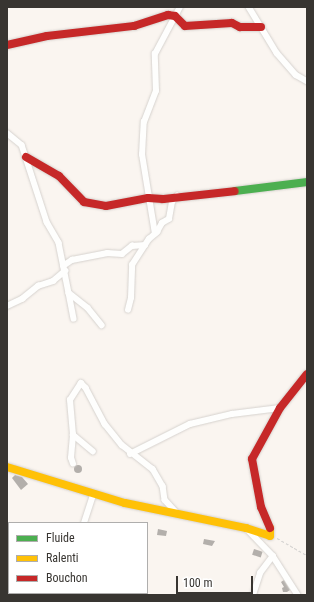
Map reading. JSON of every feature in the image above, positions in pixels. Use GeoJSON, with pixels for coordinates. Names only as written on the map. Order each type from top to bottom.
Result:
{"type":"FeatureCollection","features":[{"type":"Feature","properties":{"kind":"street"},"geometry":{"type":"LineString","coordinates":[[155,234],[142,155],[144,122],[156,91],[156,54],[180,7]]}},
{"type":"Feature","properties":{"kind":"street"},"geometry":{"type":"LineString","coordinates":[[250,7],[278,53],[292,71],[307,81]]}},
{"type":"Feature","properties":{"kind":"street"},"geometry":{"type":"LineString","coordinates":[[7,45],[47,36],[60,36],[134,26],[168,16],[175,16],[185,26],[205,23],[232,23],[240,27],[261,27]]}},
{"type":"Feature","properties":{"kind":"street"},"geometry":{"type":"LineString","coordinates":[[7,133],[20,141],[46,222],[59,243],[74,319]]}},
{"type":"Feature","properties":{"kind":"street"},"geometry":{"type":"LineString","coordinates":[[26,157],[59,176],[84,202],[106,206],[148,198],[307,182]]}},
{"type":"Feature","properties":{"kind":"street"},"geometry":{"type":"LineString","coordinates":[[128,310],[131,298],[130,270],[145,245],[162,223],[169,219],[172,202],[178,196]]}},
{"type":"Feature","properties":{"kind":"street"},"geometry":{"type":"LineString","coordinates":[[7,306],[22,299],[38,286],[53,281],[72,260],[108,253],[122,254],[132,246],[145,245]]}},
{"type":"Feature","properties":{"kind":"street"},"geometry":{"type":"LineString","coordinates":[[69,293],[88,308],[102,325]]}},
{"type":"Feature","properties":{"kind":"street"},"geometry":{"type":"LineString","coordinates":[[271,535],[261,507],[252,465],[255,453],[271,428],[280,408],[307,374]]}},
{"type":"Feature","properties":{"kind":"street"},"geometry":{"type":"LineString","coordinates":[[73,464],[71,458],[73,435],[70,400],[81,383],[86,388],[105,424],[130,454],[153,469],[163,486],[165,500],[177,513]]}},
{"type":"Feature","properties":{"kind":"street"},"geometry":{"type":"LineString","coordinates":[[130,454],[190,424],[232,414],[280,408]]}},
{"type":"Feature","properties":{"kind":"street"},"geometry":{"type":"LineString","coordinates":[[73,435],[93,452]]}},
{"type":"Feature","properties":{"kind":"street"},"geometry":{"type":"LineString","coordinates":[[7,467],[93,495],[246,528],[271,535]]}},
{"type":"Feature","properties":{"kind":"street"},"geometry":{"type":"LineString","coordinates":[[84,522],[93,495]]}},
{"type":"Feature","properties":{"kind":"street"},"geometry":{"type":"LineString","coordinates":[[246,528],[273,556],[298,595]]}},
{"type":"Feature","properties":{"kind":"street"},"geometry":{"type":"LineString","coordinates":[[253,595],[260,573],[273,556]]}},
{"type":"Feature","properties":{"kind":"path"},"geometry":{"type":"LineString","coordinates":[[271,535],[307,556]]}},
{"type":"Feature","properties":{"kind":"building"},"geometry":{"type":"Polygon","coordinates":[[[76,465],[80,465],[82,469],[80,473],[76,473],[74,471],[74,467],[76,465]]]}},
{"type":"Feature","properties":{"kind":"building"},"geometry":{"type":"Polygon","coordinates":[[[15,475],[22,477],[28,484],[21,490],[12,478],[15,475]]]}},
{"type":"Feature","properties":{"kind":"building"},"geometry":{"type":"Polygon","coordinates":[[[158,529],[167,531],[166,536],[157,535],[158,529]]]}},
{"type":"Feature","properties":{"kind":"building"},"geometry":{"type":"Polygon","coordinates":[[[204,539],[215,541],[212,546],[203,544],[204,539]]]}},
{"type":"Feature","properties":{"kind":"building"},"geometry":{"type":"Polygon","coordinates":[[[254,549],[263,552],[261,557],[252,555],[254,549]]]}},
{"type":"Feature","properties":{"kind":"building"},"geometry":{"type":"Polygon","coordinates":[[[284,580],[290,590],[287,592],[283,592],[282,588],[284,587],[281,582],[284,580]]]}},
{"type":"Feature","properties":{"kind":"traffic: fast"},"geometry":{"type":"LineString","coordinates":[[235,191],[307,182]]}},
{"type":"Feature","properties":{"kind":"traffic: slow"},"geometry":{"type":"LineString","coordinates":[[7,467],[125,503],[246,528],[270,536],[270,528]]}},
{"type":"Feature","properties":{"kind":"traffic: jam"},"geometry":{"type":"LineString","coordinates":[[7,45],[47,36],[134,26],[168,15],[175,16],[185,26],[232,23],[240,27],[261,27]]}},
{"type":"Feature","properties":{"kind":"traffic: jam"},"geometry":{"type":"LineString","coordinates":[[26,157],[59,176],[84,202],[106,206],[148,198],[163,199],[235,191]]}},
{"type":"Feature","properties":{"kind":"traffic: jam"},"geometry":{"type":"LineString","coordinates":[[270,528],[261,507],[252,459],[280,408],[307,374]]}}]}
